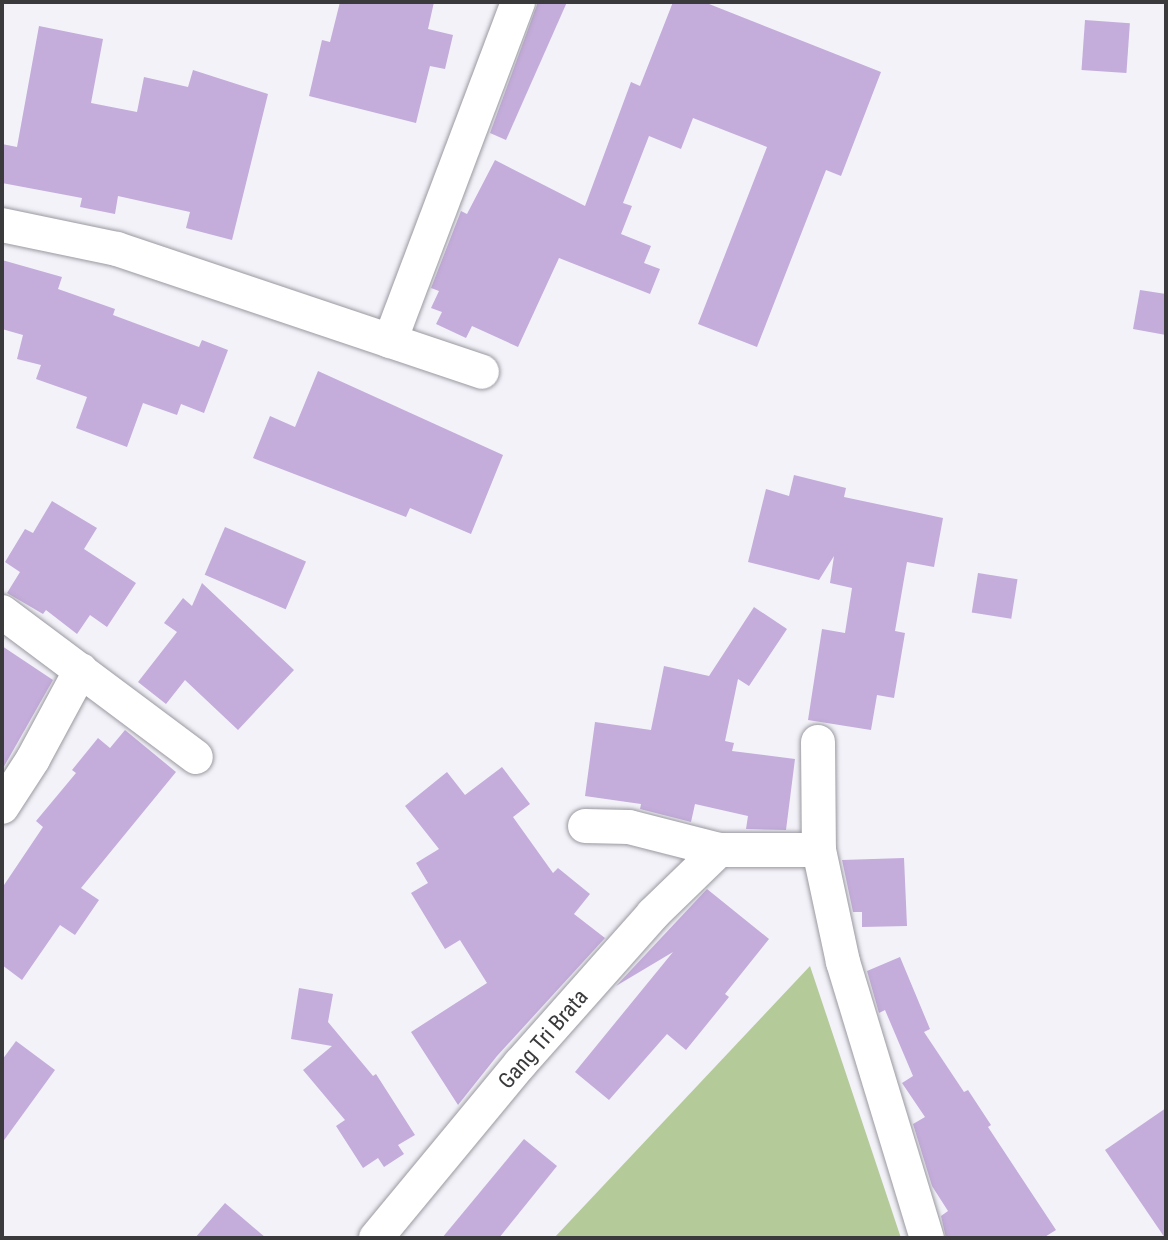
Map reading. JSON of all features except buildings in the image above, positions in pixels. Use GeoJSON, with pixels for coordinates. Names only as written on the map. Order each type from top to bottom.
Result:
{"type":"FeatureCollection","features":[{"type":"Feature","properties":{"kind":"street"},"geometry":{"type":"LineString","coordinates":[[390,341],[518,2]]}},
{"type":"Feature","properties":{"kind":"street"},"geometry":{"type":"LineString","coordinates":[[2,225],[117,249],[482,372]]}},
{"type":"Feature","properties":{"kind":"street"},"geometry":{"type":"LineString","coordinates":[[2,612],[196,757]]}},
{"type":"Feature","properties":{"kind":"street"},"geometry":{"type":"LineString","coordinates":[[2,807],[33,759],[81,670]]}},
{"type":"Feature","properties":{"kind":"street"},"geometry":{"type":"LineString","coordinates":[[818,742],[819,850],[843,962],[927,1238]]}},
{"type":"Feature","properties":{"kind":"street"},"geometry":{"type":"LineString","coordinates":[[585,826],[629,827],[719,850],[819,850]]}},
{"type":"Feature","properties":{"kind":"street","name":"Gang Tri Brata"},"geometry":{"type":"LineString","coordinates":[[376,1238],[530,1052],[653,914],[719,850]]}},
{"type":"Feature","properties":{"kind":"green space"},"geometry":{"type":"Polygon","coordinates":[[[810,966],[901,1238],[554,1238],[810,966]]]}}]}
